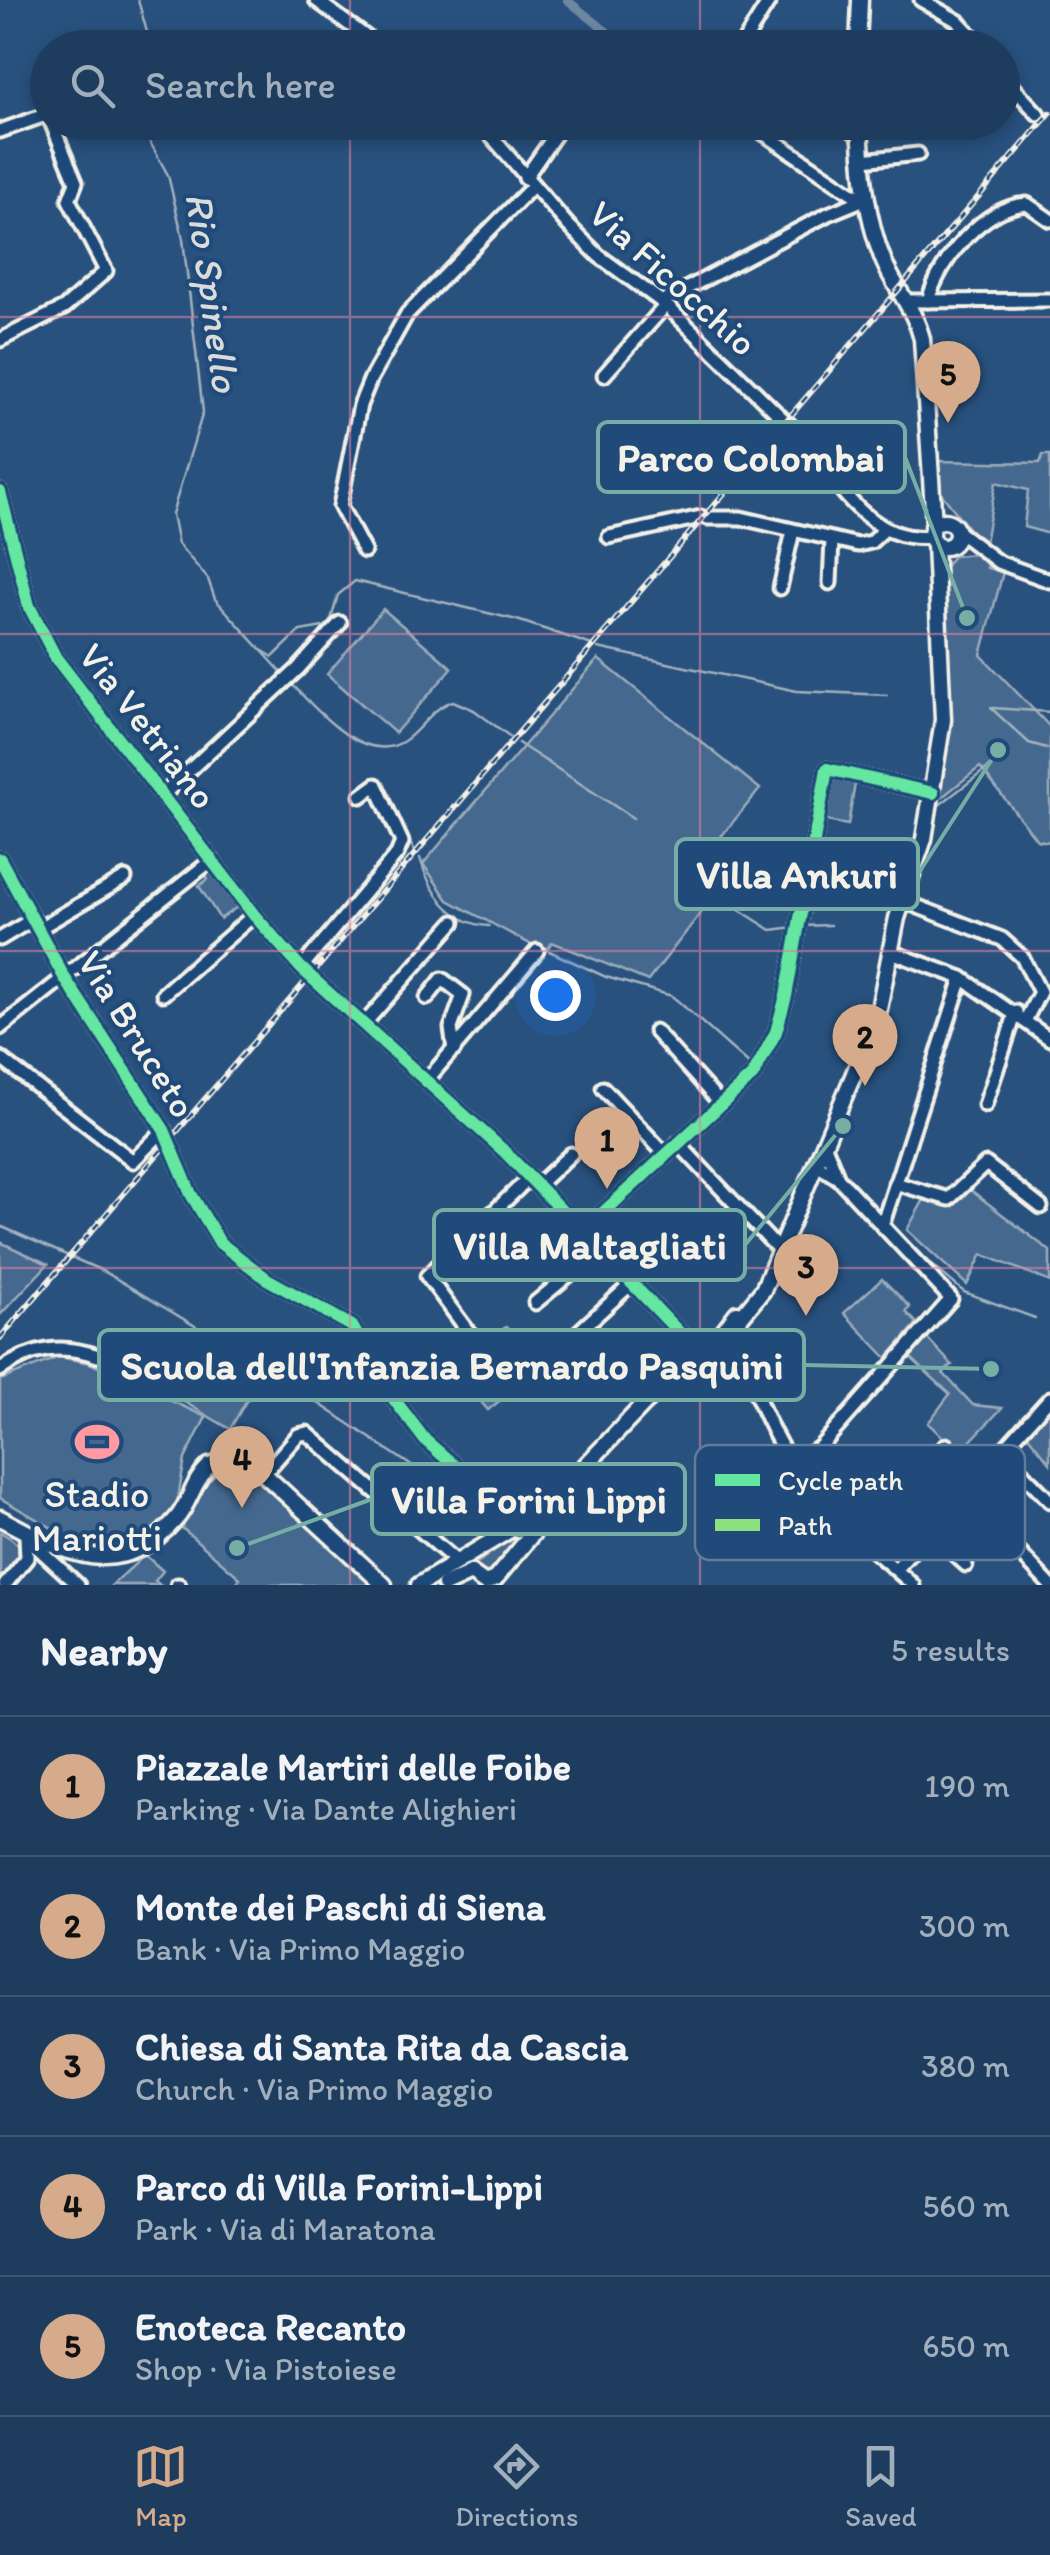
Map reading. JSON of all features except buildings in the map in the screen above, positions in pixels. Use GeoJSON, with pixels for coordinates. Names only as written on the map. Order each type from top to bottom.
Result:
{"type":"FeatureCollection","features":[{"type":"Feature","properties":{"kind":"main road"},"geometry":{"type":"LineString","coordinates":[[859,30],[860,0]]}},
{"type":"Feature","properties":{"kind":"main road"},"geometry":{"type":"LineString","coordinates":[[445,1585],[471,1574],[492,1583],[570,1489],[657,1401],[703,1358],[726,1343],[766,1280],[877,1019],[903,901],[924,840],[934,793],[942,730],[936,567],[944,536],[930,485],[922,340],[908,301],[886,266],[871,216],[860,196],[864,167],[861,140]]}},
{"type":"Feature","properties":{"kind":"main road"},"geometry":{"type":"LineString","coordinates":[[419,1585],[519,1526],[557,1498],[699,1353],[726,1343]]}},
{"type":"Feature","properties":{"kind":"main road"},"geometry":{"type":"LineString","coordinates":[[0,1518],[85,1559],[120,1557],[173,1523],[210,1466],[236,1459],[264,1474],[384,1585]]}},
{"type":"Feature","properties":{"kind":"main road"},"geometry":{"type":"LineString","coordinates":[[519,1526],[530,1538]]}},
{"type":"Feature","properties":{"kind":"main road"},"geometry":{"type":"LineString","coordinates":[[471,1574],[472,1555]]}},
{"type":"Feature","properties":{"kind":"street"},"geometry":{"type":"LineString","coordinates":[[316,0],[357,30]]}},
{"type":"Feature","properties":{"kind":"street"},"geometry":{"type":"LineString","coordinates":[[751,30],[770,0]]}},
{"type":"Feature","properties":{"kind":"street"},"geometry":{"type":"LineString","coordinates":[[921,0],[966,30]]}},
{"type":"Feature","properties":{"kind":"street"},"geometry":{"type":"LineString","coordinates":[[1020,94],[1038,114]]}},
{"type":"Feature","properties":{"kind":"street"},"geometry":{"type":"LineString","coordinates":[[0,130],[30,120]]}},
{"type":"Feature","properties":{"kind":"street"},"geometry":{"type":"LineString","coordinates":[[0,340],[64,308],[106,270],[70,200],[76,182],[58,140]]}},
{"type":"Feature","properties":{"kind":"street","name":"Via Ficocchio"},"geometry":{"type":"LineString","coordinates":[[494,140],[599,256],[663,304],[786,422],[871,521],[884,530]]}},
{"type":"Feature","properties":{"kind":"street"},"geometry":{"type":"LineString","coordinates":[[364,551],[340,506],[360,404],[371,378],[407,314],[529,182],[554,140]]}},
{"type":"Feature","properties":{"kind":"street"},"geometry":{"type":"LineString","coordinates":[[604,375],[663,304],[860,196],[774,140]]}},
{"type":"Feature","properties":{"kind":"street"},"geometry":{"type":"LineString","coordinates":[[864,167],[918,154]]}},
{"type":"Feature","properties":{"kind":"street"},"geometry":{"type":"LineString","coordinates":[[928,301],[933,282],[992,214],[1027,204],[1050,220]]}},
{"type":"Feature","properties":{"kind":"street"},"geometry":{"type":"LineString","coordinates":[[828,214],[854,210],[871,216]]}},
{"type":"Feature","properties":{"kind":"street"},"geometry":{"type":"LineString","coordinates":[[908,301],[1050,300]]}},
{"type":"Feature","properties":{"kind":"street","name":"Via Vetriano"},"geometry":{"type":"LineString","coordinates":[[0,492],[29,606],[40,631],[76,689],[164,794],[254,915],[301,968],[428,1079],[534,1181],[699,1353]]}},
{"type":"Feature","properties":{"kind":"street"},"geometry":{"type":"LineString","coordinates":[[609,537],[705,517],[738,518],[862,545],[884,530],[944,536],[982,550],[1007,567],[1050,580]]}},
{"type":"Feature","properties":{"kind":"street"},"geometry":{"type":"LineString","coordinates":[[780,588],[793,531]]}},
{"type":"Feature","properties":{"kind":"street"},"geometry":{"type":"LineString","coordinates":[[830,583],[832,540]]}},
{"type":"Feature","properties":{"kind":"street"},"geometry":{"type":"LineString","coordinates":[[164,794],[340,623]]}},
{"type":"Feature","properties":{"kind":"street"},"geometry":{"type":"LineString","coordinates":[[582,1232],[756,1071],[774,1038],[797,938],[827,769],[934,793]]}},
{"type":"Feature","properties":{"kind":"street"},"geometry":{"type":"LineString","coordinates":[[301,968],[397,854],[402,842],[376,784],[361,796]]}},
{"type":"Feature","properties":{"kind":"street"},"geometry":{"type":"LineString","coordinates":[[0,1028],[212,860]]}},
{"type":"Feature","properties":{"kind":"street","name":"Via Bruceto"},"geometry":{"type":"LineString","coordinates":[[2,865],[64,976],[164,1130],[191,1194],[220,1242],[268,1279],[352,1326],[393,1398],[425,1440],[519,1526]]}},
{"type":"Feature","properties":{"kind":"street"},"geometry":{"type":"LineString","coordinates":[[0,939],[126,878]]}},
{"type":"Feature","properties":{"kind":"street"},"geometry":{"type":"LineString","coordinates":[[903,901],[1002,939],[1022,957],[1040,992],[1021,1016],[986,1105]]}},
{"type":"Feature","properties":{"kind":"street"},"geometry":{"type":"LineString","coordinates":[[163,994],[254,915]]}},
{"type":"Feature","properties":{"kind":"street"},"geometry":{"type":"LineString","coordinates":[[365,1023],[454,922]]}},
{"type":"Feature","properties":{"kind":"street"},"geometry":{"type":"LineString","coordinates":[[428,1079],[537,951]]}},
{"type":"Feature","properties":{"kind":"street"},"geometry":{"type":"LineString","coordinates":[[891,952],[962,978],[1050,1039]]}},
{"type":"Feature","properties":{"kind":"street"},"geometry":{"type":"LineString","coordinates":[[882,1226],[962,978]]}},
{"type":"Feature","properties":{"kind":"street"},"geometry":{"type":"LineString","coordinates":[[427,998],[442,979],[463,995],[451,1028],[454,1050]]}},
{"type":"Feature","properties":{"kind":"street"},"geometry":{"type":"LineString","coordinates":[[655,1031],[721,1104]]}},
{"type":"Feature","properties":{"kind":"street"},"geometry":{"type":"LineString","coordinates":[[0,1058],[132,1161],[164,1130]]}},
{"type":"Feature","properties":{"kind":"street"},"geometry":{"type":"LineString","coordinates":[[603,1088],[666,1154]]}},
{"type":"Feature","properties":{"kind":"street"},"geometry":{"type":"LineString","coordinates":[[678,1143],[779,1250]]}},
{"type":"Feature","properties":{"kind":"street"},"geometry":{"type":"LineString","coordinates":[[824,1143],[838,1178]]}},
{"type":"Feature","properties":{"kind":"street"},"geometry":{"type":"LineString","coordinates":[[570,1154],[488,1216],[429,1270],[428,1278],[512,1388],[630,1285]]}},
{"type":"Feature","properties":{"kind":"street"},"geometry":{"type":"LineString","coordinates":[[815,1164],[838,1178],[951,1299],[821,1445]]}},
{"type":"Feature","properties":{"kind":"street"},"geometry":{"type":"LineString","coordinates":[[895,1183],[952,1198],[986,1164],[1046,1211]]}},
{"type":"Feature","properties":{"kind":"street"},"geometry":{"type":"LineString","coordinates":[[488,1216],[518,1250],[544,1217]]}},
{"type":"Feature","properties":{"kind":"street"},"geometry":{"type":"LineString","coordinates":[[535,1303],[598,1250]]}},
{"type":"Feature","properties":{"kind":"street"},"geometry":{"type":"LineString","coordinates":[[726,1343],[750,1376],[784,1445]]}},
{"type":"Feature","properties":{"kind":"street"},"geometry":{"type":"LineString","coordinates":[[0,1370],[33,1351],[52,1347],[98,1356]]}},
{"type":"Feature","properties":{"kind":"street"},"geometry":{"type":"LineString","coordinates":[[1008,1445],[1050,1398]]}},
{"type":"Feature","properties":{"kind":"street"},"geometry":{"type":"LineString","coordinates":[[264,1474],[302,1433],[312,1436],[456,1561]]}},
{"type":"Feature","properties":{"kind":"street"},"geometry":{"type":"LineString","coordinates":[[1025,1475],[1050,1501]]}},
{"type":"Feature","properties":{"kind":"street"},"geometry":{"type":"LineString","coordinates":[[5,1585],[27,1558],[29,1534]]}},
{"type":"Feature","properties":{"kind":"street"},"geometry":{"type":"LineString","coordinates":[[29,1534],[40,1550],[78,1585]]}},
{"type":"Feature","properties":{"kind":"street"},"geometry":{"type":"LineString","coordinates":[[1025,1559],[1050,1585]]}},
{"type":"Feature","properties":{"kind":"street"},"geometry":{"type":"LineString","coordinates":[[885,1560],[913,1585]]}},
{"type":"Feature","properties":{"kind":"street"},"geometry":{"type":"LineString","coordinates":[[896,1570],[905,1560]]}},
{"type":"Feature","properties":{"kind":"street"},"geometry":{"type":"LineString","coordinates":[[960,1560],[966,1566]]}},
{"type":"Feature","properties":{"kind":"shaded area"},"geometry":{"type":"Polygon","coordinates":[[[1043,455],[1050,455],[1050,534],[1024,527],[1028,490],[996,482],[984,548],[936,487],[935,461],[1040,463],[1043,455]]]}},
{"type":"Feature","properties":{"kind":"shaded area"},"geometry":{"type":"Polygon","coordinates":[[[975,554],[985,558],[987,568],[1003,572],[981,655],[1050,727],[1050,842],[1037,840],[980,767],[937,801],[951,712],[941,572],[953,556],[975,554]]]}},
{"type":"Feature","properties":{"kind":"shaded area"},"geometry":{"type":"Polygon","coordinates":[[[383,609],[452,668],[395,733],[327,674],[383,609]]]}},
{"type":"Feature","properties":{"kind":"shaded area"},"geometry":{"type":"Polygon","coordinates":[[[598,659],[760,789],[692,872],[714,896],[648,981],[552,942],[545,952],[448,900],[423,864],[598,659]]]}},
{"type":"Feature","properties":{"kind":"shaded area"},"geometry":{"type":"Polygon","coordinates":[[[829,774],[856,778],[848,825],[821,820],[829,774]]]}},
{"type":"Feature","properties":{"kind":"shaded area"},"geometry":{"type":"Polygon","coordinates":[[[211,866],[243,903],[220,919],[199,886],[208,879],[203,871],[211,866]]]}},
{"type":"Feature","properties":{"kind":"shaded area"},"geometry":{"type":"Polygon","coordinates":[[[968,1188],[1050,1251],[1050,1282],[982,1254],[967,1285],[907,1230],[926,1196],[955,1203],[968,1188]]]}},
{"type":"Feature","properties":{"kind":"shaded area"},"geometry":{"type":"Polygon","coordinates":[[[0,1242],[48,1264],[0,1315],[0,1242]]]}},
{"type":"Feature","properties":{"kind":"shaded area"},"geometry":{"type":"Polygon","coordinates":[[[882,1279],[910,1307],[906,1312],[917,1323],[887,1358],[844,1313],[882,1279]]]}},
{"type":"Feature","properties":{"kind":"shaded area"},"geometry":{"type":"Polygon","coordinates":[[[165,1327],[257,1382],[230,1429],[137,1374],[165,1327]]]}},
{"type":"Feature","properties":{"kind":"shaded area"},"geometry":{"type":"Polygon","coordinates":[[[506,1327],[540,1362],[516,1383],[495,1362],[497,1355],[487,1340],[506,1327]]]}},
{"type":"Feature","properties":{"kind":"shaded area"},"geometry":{"type":"Polygon","coordinates":[[[927,1338],[952,1365],[943,1373],[973,1405],[1002,1408],[967,1445],[951,1445],[928,1423],[950,1394],[909,1356],[927,1338]]]}},
{"type":"Feature","properties":{"kind":"shaded area"},"geometry":{"type":"Polygon","coordinates":[[[474,1352],[508,1394],[488,1410],[453,1369],[474,1352]]]}},
{"type":"Feature","properties":{"kind":"shaded area","name":"Stadio Mariotti"},"geometry":{"type":"Polygon","coordinates":[[[59,1357],[90,1363],[206,1417],[185,1459],[177,1503],[162,1523],[134,1543],[85,1547],[0,1498],[0,1380],[59,1357]]]}},
{"type":"Feature","properties":{"kind":"shaded area"},"geometry":{"type":"Polygon","coordinates":[[[1050,1406],[1050,1463],[1026,1433],[1050,1406]]]}},
{"type":"Feature","properties":{"kind":"shaded area"},"geometry":{"type":"Polygon","coordinates":[[[231,1470],[245,1470],[262,1480],[378,1585],[235,1585],[240,1578],[182,1528],[211,1478],[231,1470]]]}},
{"type":"Feature","properties":{"kind":"shaded area"},"geometry":{"type":"Polygon","coordinates":[[[0,1532],[18,1545],[21,1557],[0,1585],[0,1532]]]}},
{"type":"Feature","properties":{"kind":"shaded area"},"geometry":{"type":"Polygon","coordinates":[[[515,1533],[522,1539],[493,1576],[474,1566],[515,1533]]]}},
{"type":"Feature","properties":{"kind":"shaded area"},"geometry":{"type":"Polygon","coordinates":[[[145,1555],[163,1571],[155,1581],[160,1585],[112,1585],[145,1555]]]}},
{"type":"Feature","properties":{"kind":"waterway","name":"Rio Spinello"},"geometry":{"type":"LineString","coordinates":[[138,0],[146,30]]}},
{"type":"Feature","properties":{"kind":"waterway"},"geometry":{"type":"LineString","coordinates":[[567,0],[605,30]]}},
{"type":"Feature","properties":{"kind":"waterway","name":"Rio Spinello"},"geometry":{"type":"LineString","coordinates":[[149,140],[168,175],[183,239],[203,412],[172,514],[178,544],[208,579],[215,599],[283,674]]}},
{"type":"Feature","properties":{"kind":"waterway"},"geometry":{"type":"LineString","coordinates":[[263,651],[273,657],[300,631],[329,626],[338,595],[355,581],[517,620],[592,645]]}},
{"type":"Feature","properties":{"kind":"waterway"},"geometry":{"type":"LineString","coordinates":[[598,648],[797,691],[887,695]]}},
{"type":"Feature","properties":{"kind":"waterway"},"geometry":{"type":"LineString","coordinates":[[291,683],[342,731],[373,746],[389,747],[404,741],[438,709],[453,701],[474,710],[512,738]]}},
{"type":"Feature","properties":{"kind":"waterway"},"geometry":{"type":"LineString","coordinates":[[991,708],[1029,743],[1050,749]]}},
{"type":"Feature","properties":{"kind":"waterway"},"geometry":{"type":"LineString","coordinates":[[993,708],[1050,712]]}},
{"type":"Feature","properties":{"kind":"waterway"},"geometry":{"type":"LineString","coordinates":[[518,743],[633,818]]}},
{"type":"Feature","properties":{"kind":"waterway"},"geometry":{"type":"LineString","coordinates":[[935,827],[938,806],[1002,757]]}},
{"type":"Feature","properties":{"kind":"waterway"},"geometry":{"type":"LineString","coordinates":[[396,816],[414,850]]}},
{"type":"Feature","properties":{"kind":"waterway"},"geometry":{"type":"LineString","coordinates":[[420,858],[429,882],[453,912],[475,924],[489,926]]}},
{"type":"Feature","properties":{"kind":"waterway"},"geometry":{"type":"LineString","coordinates":[[698,868],[732,905],[771,930],[794,927]]}},
{"type":"Feature","properties":{"kind":"waterway"},"geometry":{"type":"LineString","coordinates":[[802,926],[830,925]]}},
{"type":"Feature","properties":{"kind":"waterway"},"geometry":{"type":"LineString","coordinates":[[549,951],[606,977],[672,996],[751,1066]]}},
{"type":"Feature","properties":{"kind":"waterway"},"geometry":{"type":"LineString","coordinates":[[0,1226],[105,1272],[272,1372],[501,1526]]}},
{"type":"Feature","properties":{"kind":"waterway"},"geometry":{"type":"LineString","coordinates":[[905,1242],[964,1292],[1035,1318]]}},
{"type":"Feature","properties":{"kind":"railway"},"geometry":{"type":"LineString","coordinates":[[0,1338],[1050,113]]}},
{"type":"Feature","properties":{"kind":"cycle path"},"geometry":{"type":"LineString","coordinates":[[0,492],[29,606],[56,658],[254,915],[301,968],[505,1152],[699,1353]]}},
{"type":"Feature","properties":{"kind":"cycle path"},"geometry":{"type":"LineString","coordinates":[[582,1232],[753,1075],[776,1032],[827,769],[933,793]]}},
{"type":"Feature","properties":{"kind":"cycle path"},"geometry":{"type":"LineString","coordinates":[[0,859],[64,977],[164,1130],[191,1194],[220,1243],[267,1279],[352,1326],[393,1398],[425,1440],[509,1513],[517,1527]]}},
{"type":"Feature","properties":{"kind":"place","name":"Enoteca Recanto"},"geometry":{"type":"Point","coordinates":[948,423]}},
{"type":"Feature","properties":{"kind":"place","name":"Parco Colombai"},"geometry":{"type":"Point","coordinates":[967,618]}},
{"type":"Feature","properties":{"kind":"place","name":"Villa Ankuri"},"geometry":{"type":"Point","coordinates":[998,750]}},
{"type":"Feature","properties":{"kind":"place","name":"Monte dei Paschi di Siena"},"geometry":{"type":"Point","coordinates":[865,1086]}},
{"type":"Feature","properties":{"kind":"place","name":"Villa Maltagliati"},"geometry":{"type":"Point","coordinates":[843,1126]}},
{"type":"Feature","properties":{"kind":"place","name":"Piazzale Martiri delle Foibe"},"geometry":{"type":"Point","coordinates":[607,1189]}},
{"type":"Feature","properties":{"kind":"place","name":"Chiesa di Santa Rita da Cascia"},"geometry":{"type":"Point","coordinates":[806,1316]}},
{"type":"Feature","properties":{"kind":"place","name":"Scuola dell'Infanzia Bernardo Pasquini"},"geometry":{"type":"Point","coordinates":[991,1369]}},
{"type":"Feature","properties":{"kind":"place","name":"Stadio Mariotti"},"geometry":{"type":"Point","coordinates":[97,1442]}},
{"type":"Feature","properties":{"kind":"place","name":"Parco di Villa Forini-Lippi"},"geometry":{"type":"Point","coordinates":[242,1508]}},
{"type":"Feature","properties":{"kind":"place","name":"Villa Forini Lippi"},"geometry":{"type":"Point","coordinates":[237,1548]}}]}
